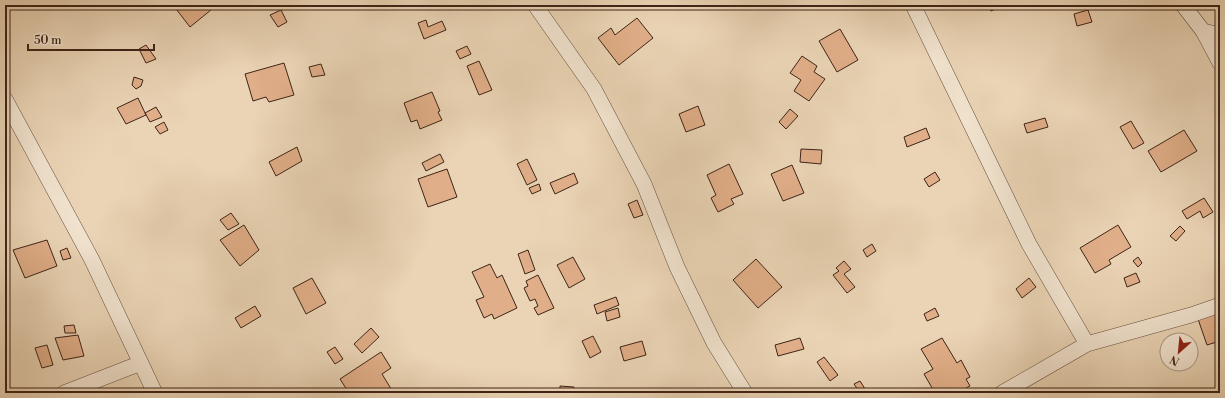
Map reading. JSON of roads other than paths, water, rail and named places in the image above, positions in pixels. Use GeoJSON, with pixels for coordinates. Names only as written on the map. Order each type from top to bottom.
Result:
{"type":"FeatureCollection","features":[{"type":"Feature","properties":{"kind":"street"},"geometry":{"type":"LineString","coordinates":[[535,5],[594,89],[644,184],[677,267],[714,343],[745,393]]}},
{"type":"Feature","properties":{"kind":"street"},"geometry":{"type":"LineString","coordinates":[[913,5],[1029,244],[1087,344]]}},
{"type":"Feature","properties":{"kind":"street"},"geometry":{"type":"LineString","coordinates":[[1183,5],[1203,31],[1220,63]]}},
{"type":"Feature","properties":{"kind":"street"},"geometry":{"type":"LineString","coordinates":[[1203,31],[1220,35]]}},
{"type":"Feature","properties":{"kind":"street"},"geometry":{"type":"LineString","coordinates":[[5,99],[92,260],[155,393]]}},
{"type":"Feature","properties":{"kind":"street"},"geometry":{"type":"LineString","coordinates":[[1002,393],[1087,344],[1220,305]]}},
{"type":"Feature","properties":{"kind":"street"},"geometry":{"type":"LineString","coordinates":[[64,393],[141,363]]}}]}
